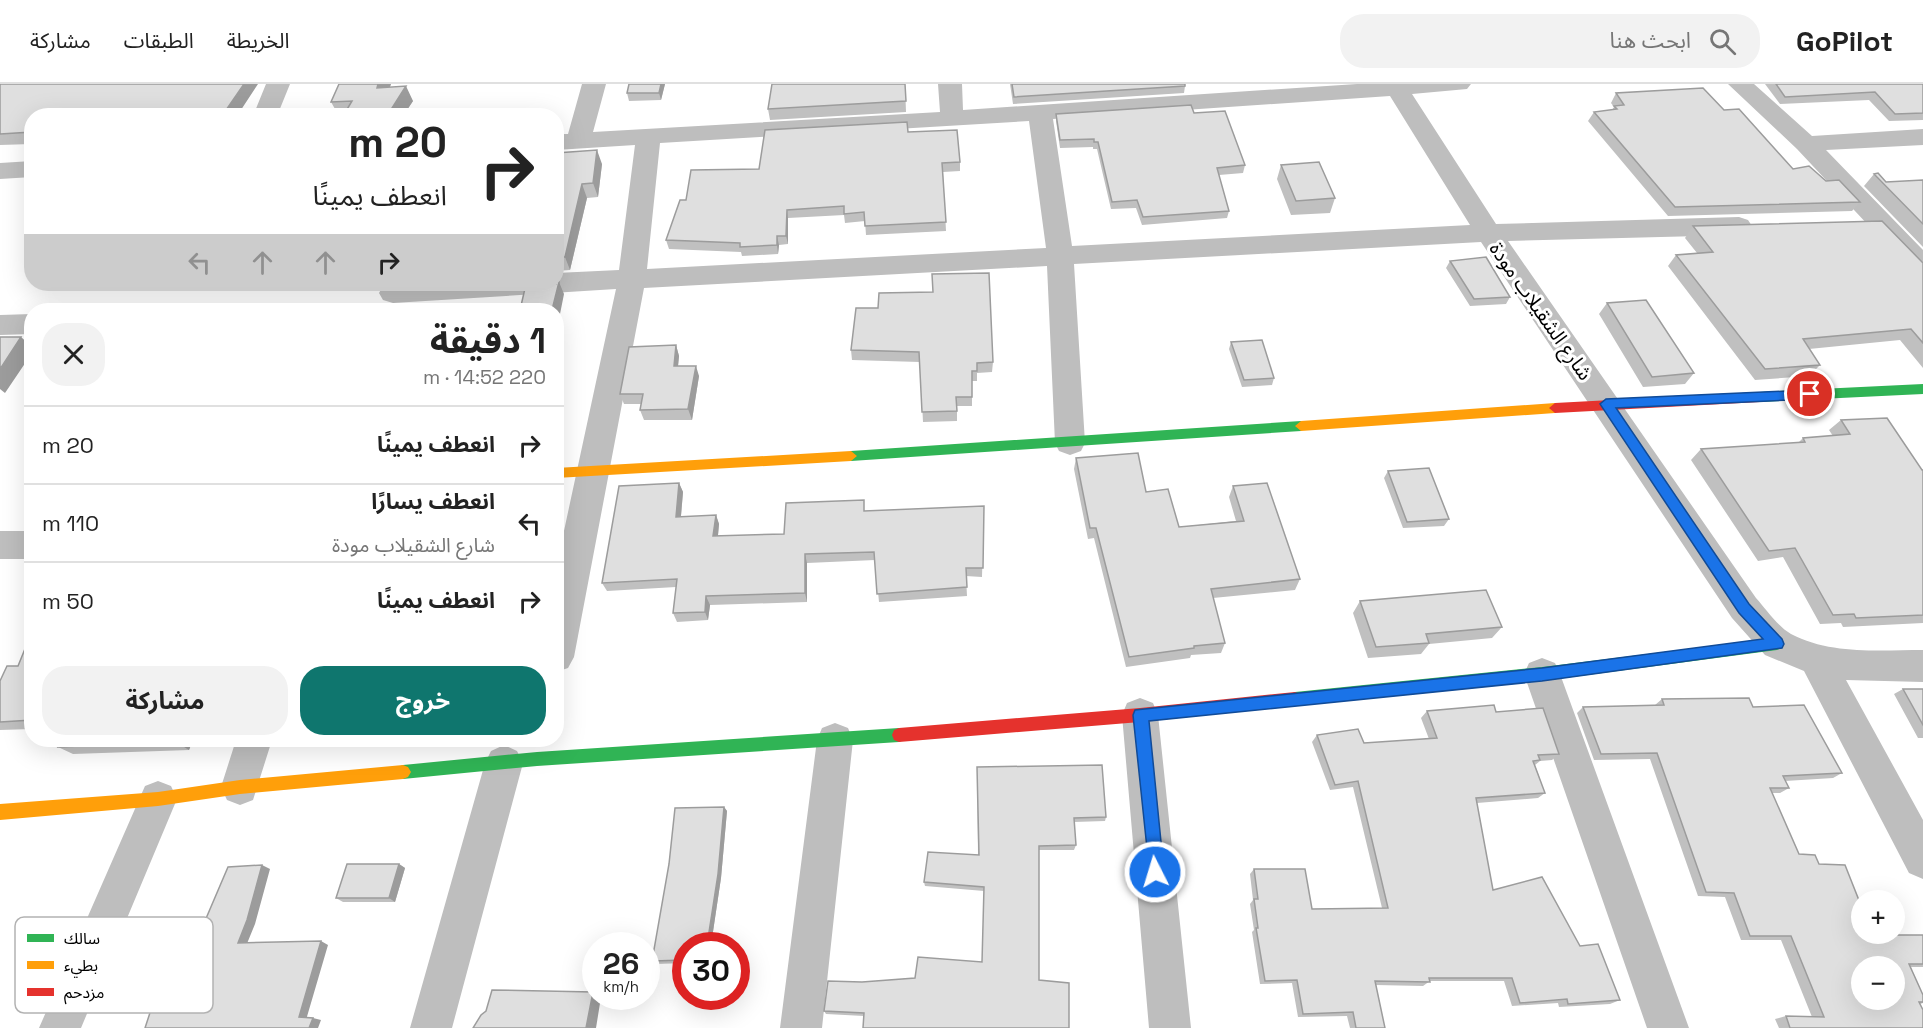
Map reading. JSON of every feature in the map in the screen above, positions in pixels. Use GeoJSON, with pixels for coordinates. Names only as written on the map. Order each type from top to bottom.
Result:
{"type":"FeatureCollection","features":[{"type":"Feature","properties":{"kind":"street"},"geometry":{"type":"LineString","coordinates":[[268,108],[278,84]]}},
{"type":"Feature","properties":{"kind":"street"},"geometry":{"type":"LineString","coordinates":[[594,84],[567,142],[1459,84]]}},
{"type":"Feature","properties":{"kind":"street"},"geometry":{"type":"LineString","coordinates":[[950,84],[952,118]]}},
{"type":"Feature","properties":{"kind":"street"},"geometry":{"type":"LineString","coordinates":[[1740,84],[1806,144],[1923,266]]}},
{"type":"Feature","properties":{"kind":"street","name":"شارع الشقيلاب مودة"},"geometry":{"type":"LineString","coordinates":[[1396,87],[1488,234],[1744,608],[1777,644],[1816,660],[1859,666],[1923,666]]}},
{"type":"Feature","properties":{"kind":"street"},"geometry":{"type":"LineString","coordinates":[[1040,113],[1060,255],[1070,443]]}},
{"type":"Feature","properties":{"kind":"street"},"geometry":{"type":"LineString","coordinates":[[564,615],[632,279],[648,137]]}},
{"type":"Feature","properties":{"kind":"street"},"geometry":{"type":"LineString","coordinates":[[1806,144],[1923,137]]}},
{"type":"Feature","properties":{"kind":"street"},"geometry":{"type":"LineString","coordinates":[[0,171],[24,170]]}},
{"type":"Feature","properties":{"kind":"street"},"geometry":{"type":"LineString","coordinates":[[1846,222],[1881,221]]}},
{"type":"Feature","properties":{"kind":"street"},"geometry":{"type":"LineString","coordinates":[[564,283],[1488,234],[1762,225]]}},
{"type":"Feature","properties":{"kind":"street"},"geometry":{"type":"LineString","coordinates":[[392,296],[455,291]]}},
{"type":"Feature","properties":{"kind":"street"},"geometry":{"type":"LineString","coordinates":[[0,325],[24,324]]}},
{"type":"Feature","properties":{"kind":"street"},"geometry":{"type":"LineString","coordinates":[[564,472],[1070,443],[1606,404],[1923,389]]}},
{"type":"Feature","properties":{"kind":"street"},"geometry":{"type":"LineString","coordinates":[[0,545],[24,544]]}},
{"type":"Feature","properties":{"kind":"street"},"geometry":{"type":"LineString","coordinates":[[0,812],[158,799],[240,787],[527,754],[835,740],[1140,715],[1542,674],[1777,644]]}},
{"type":"Feature","properties":{"kind":"street"},"geometry":{"type":"LineString","coordinates":[[1816,660],[1923,858]]}},
{"type":"Feature","properties":{"kind":"street"},"geometry":{"type":"LineString","coordinates":[[1542,674],[1668,1028]]}},
{"type":"Feature","properties":{"kind":"street"},"geometry":{"type":"LineString","coordinates":[[1140,715],[1170,1028]]}},
{"type":"Feature","properties":{"kind":"street"},"geometry":{"type":"LineString","coordinates":[[801,1028],[835,740]]}},
{"type":"Feature","properties":{"kind":"street"},"geometry":{"type":"LineString","coordinates":[[240,787],[252,747]]}},
{"type":"Feature","properties":{"kind":"street"},"geometry":{"type":"LineString","coordinates":[[431,1028],[527,754]]}},
{"type":"Feature","properties":{"kind":"street"},"geometry":{"type":"LineString","coordinates":[[108,917],[158,799]]}},
{"type":"Feature","properties":{"kind":"street"},"geometry":{"type":"LineString","coordinates":[[60,1028],[66,1013]]}},
{"type":"Feature","properties":{"kind":"building"},"geometry":{"type":"Polygon","coordinates":[[[0,84],[244,84],[228,108],[24,108],[24,132],[0,134],[0,84]]]}},
{"type":"Feature","properties":{"kind":"building"},"geometry":{"type":"Polygon","coordinates":[[[339,84],[378,84],[377,88],[406,86],[392,108],[348,108],[352,101],[331,102],[339,84]]]}},
{"type":"Feature","properties":{"kind":"building"},"geometry":{"type":"Polygon","coordinates":[[[629,84],[661,84],[659,93],[627,93],[629,84]]]}},
{"type":"Feature","properties":{"kind":"building"},"geometry":{"type":"Polygon","coordinates":[[[772,84],[905,84],[906,101],[768,109],[772,84]]]}},
{"type":"Feature","properties":{"kind":"building"},"geometry":{"type":"Polygon","coordinates":[[[1012,84],[1185,84],[1185,86],[1014,97],[1012,84]]]}},
{"type":"Feature","properties":{"kind":"building"},"geometry":{"type":"Polygon","coordinates":[[[1776,84],[1923,84],[1923,113],[1895,114],[1875,92],[1785,97],[1776,84]]]}},
{"type":"Feature","properties":{"kind":"building"},"geometry":{"type":"Polygon","coordinates":[[[1703,88],[1724,110],[1739,109],[1793,169],[1809,166],[1826,181],[1839,180],[1860,202],[1675,207],[1594,112],[1617,109],[1614,106],[1624,105],[1616,93],[1703,88]]]}},
{"type":"Feature","properties":{"kind":"building"},"geometry":{"type":"Polygon","coordinates":[[[1191,105],[1194,113],[1225,111],[1245,165],[1217,168],[1229,211],[1143,217],[1137,200],[1112,202],[1098,142],[1094,142],[1094,139],[1060,140],[1056,114],[1191,105]]]}},
{"type":"Feature","properties":{"kind":"building"},"geometry":{"type":"Polygon","coordinates":[[[907,122],[908,132],[957,130],[960,162],[942,163],[946,222],[865,226],[864,212],[844,214],[844,206],[787,210],[786,236],[777,236],[777,245],[740,247],[740,243],[666,240],[680,200],[686,200],[691,170],[759,169],[765,130],[907,122]]]}},
{"type":"Feature","properties":{"kind":"building"},"geometry":{"type":"Polygon","coordinates":[[[597,150],[593,183],[582,184],[565,257],[564,257],[564,152],[597,150]]]}},
{"type":"Feature","properties":{"kind":"building"},"geometry":{"type":"Polygon","coordinates":[[[1319,162],[1335,198],[1296,201],[1281,165],[1319,162]]]}},
{"type":"Feature","properties":{"kind":"building"},"geometry":{"type":"Polygon","coordinates":[[[1878,173],[1886,182],[1923,180],[1923,224],[1874,174],[1878,173]]]}},
{"type":"Feature","properties":{"kind":"building"},"geometry":{"type":"Polygon","coordinates":[[[1882,221],[1923,263],[1923,343],[1911,329],[1803,339],[1820,365],[1765,369],[1676,255],[1713,252],[1693,226],[1882,221]]]}},
{"type":"Feature","properties":{"kind":"building"},"geometry":{"type":"Polygon","coordinates":[[[1486,257],[1510,297],[1474,299],[1450,261],[1486,257]]]}},
{"type":"Feature","properties":{"kind":"building"},"geometry":{"type":"Polygon","coordinates":[[[989,273],[993,362],[977,363],[977,371],[972,371],[972,397],[956,397],[957,411],[922,412],[919,352],[851,350],[856,308],[878,308],[879,293],[933,292],[932,274],[989,273]]]}},
{"type":"Feature","properties":{"kind":"building"},"geometry":{"type":"Polygon","coordinates":[[[524,291],[557,291],[554,303],[522,303],[524,291]]]}},
{"type":"Feature","properties":{"kind":"building"},"geometry":{"type":"Polygon","coordinates":[[[1646,300],[1694,373],[1652,377],[1607,303],[1646,300]]]}},
{"type":"Feature","properties":{"kind":"building"},"geometry":{"type":"Polygon","coordinates":[[[0,337],[21,337],[0,369],[0,337]]]}},
{"type":"Feature","properties":{"kind":"building"},"geometry":{"type":"Polygon","coordinates":[[[1262,340],[1274,378],[1244,380],[1231,342],[1262,340]]]}},
{"type":"Feature","properties":{"kind":"building"},"geometry":{"type":"Polygon","coordinates":[[[676,345],[674,366],[696,366],[688,409],[640,410],[643,394],[620,394],[629,347],[676,345]]]}},
{"type":"Feature","properties":{"kind":"building"},"geometry":{"type":"Polygon","coordinates":[[[1887,418],[1923,470],[1923,615],[1856,618],[1854,614],[1833,615],[1795,548],[1769,551],[1701,449],[1805,442],[1803,438],[1850,434],[1841,420],[1887,418]]]}},
{"type":"Feature","properties":{"kind":"building"},"geometry":{"type":"Polygon","coordinates":[[[1138,453],[1146,492],[1168,489],[1179,527],[1244,521],[1233,486],[1267,483],[1300,579],[1211,589],[1225,643],[1129,657],[1096,528],[1090,528],[1076,458],[1138,453]]]}},
{"type":"Feature","properties":{"kind":"building"},"geometry":{"type":"Polygon","coordinates":[[[1429,468],[1449,519],[1407,522],[1388,471],[1429,468]]]}},
{"type":"Feature","properties":{"kind":"building"},"geometry":{"type":"Polygon","coordinates":[[[679,483],[676,517],[716,515],[713,536],[784,534],[786,503],[864,500],[864,511],[984,506],[983,568],[966,568],[967,587],[877,594],[874,552],[805,554],[805,593],[706,596],[705,612],[673,613],[677,579],[602,583],[619,486],[679,483]]]}},
{"type":"Feature","properties":{"kind":"building"},"geometry":{"type":"Polygon","coordinates":[[[1486,590],[1502,627],[1426,634],[1429,643],[1376,647],[1360,601],[1486,590]]]}},
{"type":"Feature","properties":{"kind":"building"},"geometry":{"type":"Polygon","coordinates":[[[24,651],[24,720],[0,722],[0,681],[7,666],[18,666],[24,651]]]}},
{"type":"Feature","properties":{"kind":"building"},"geometry":{"type":"Polygon","coordinates":[[[1903,689],[1923,689],[1923,725],[1903,689]]]}},
{"type":"Feature","properties":{"kind":"building"},"geometry":{"type":"Polygon","coordinates":[[[1749,698],[1753,707],[1804,705],[1842,773],[1783,776],[1789,788],[1770,788],[1799,854],[1815,855],[1819,864],[1845,865],[1855,890],[1851,890],[1851,944],[1905,944],[1905,935],[1923,935],[1923,964],[1909,964],[1923,995],[1923,1002],[1919,1002],[1923,1010],[1923,1028],[1790,1028],[1786,1016],[1824,1017],[1791,936],[1750,936],[1734,893],[1706,892],[1657,753],[1601,754],[1583,707],[1664,705],[1662,699],[1749,698]]]}},
{"type":"Feature","properties":{"kind":"building"},"geometry":{"type":"Polygon","coordinates":[[[1494,705],[1496,712],[1543,708],[1559,754],[1538,755],[1540,760],[1533,761],[1545,793],[1476,798],[1493,890],[1542,877],[1580,946],[1598,944],[1620,1000],[1568,1004],[1567,999],[1520,1003],[1512,978],[1429,978],[1430,982],[1375,981],[1385,1028],[1356,1028],[1353,1012],[1303,1014],[1297,980],[1265,981],[1256,928],[1258,928],[1254,899],[1258,899],[1254,869],[1305,869],[1312,909],[1388,908],[1358,781],[1335,785],[1317,735],[1358,729],[1364,743],[1437,738],[1427,711],[1494,705]]]}},
{"type":"Feature","properties":{"kind":"building"},"geometry":{"type":"Polygon","coordinates":[[[1102,765],[1106,817],[1074,818],[1076,845],[1039,846],[1039,980],[1069,983],[1069,1028],[863,1028],[864,1013],[824,1011],[828,981],[862,982],[915,978],[918,957],[982,962],[984,887],[924,882],[928,852],[979,855],[977,767],[1102,765]]]}},
{"type":"Feature","properties":{"kind":"building"},"geometry":{"type":"Polygon","coordinates":[[[724,807],[718,874],[709,932],[672,932],[672,960],[660,961],[660,932],[657,932],[669,864],[675,808],[724,807]]]}},
{"type":"Feature","properties":{"kind":"building"},"geometry":{"type":"Polygon","coordinates":[[[347,864],[399,864],[389,898],[336,898],[347,864]]]}},
{"type":"Feature","properties":{"kind":"building"},"geometry":{"type":"Polygon","coordinates":[[[262,865],[247,920],[238,943],[321,941],[299,1017],[313,1018],[309,1028],[145,1028],[150,1013],[213,1013],[213,917],[207,917],[228,867],[262,865]]]}},
{"type":"Feature","properties":{"kind":"building"},"geometry":{"type":"Polygon","coordinates":[[[492,990],[582,992],[582,1010],[590,1010],[586,1028],[473,1028],[486,1011],[492,990]]]}},
{"type":"Feature","properties":{"kind":"traffic: fast"},"geometry":{"type":"LineString","coordinates":[[1760,397],[1923,389]]}},
{"type":"Feature","properties":{"kind":"traffic: fast"},"geometry":{"type":"LineString","coordinates":[[851,456],[1301,426]]}},
{"type":"Feature","properties":{"kind":"traffic: fast"},"geometry":{"type":"LineString","coordinates":[[1295,699],[1542,674],[1777,644]]}},
{"type":"Feature","properties":{"kind":"traffic: fast"},"geometry":{"type":"LineString","coordinates":[[403,772],[537,759],[899,735]]}},
{"type":"Feature","properties":{"kind":"traffic: slow"},"geometry":{"type":"LineString","coordinates":[[1301,426],[1555,408]]}},
{"type":"Feature","properties":{"kind":"traffic: slow"},"geometry":{"type":"LineString","coordinates":[[564,473],[851,456]]}},
{"type":"Feature","properties":{"kind":"traffic: slow"},"geometry":{"type":"LineString","coordinates":[[0,812],[158,799],[240,787],[403,772]]}},
{"type":"Feature","properties":{"kind":"traffic: jam"},"geometry":{"type":"LineString","coordinates":[[1555,408],[1760,397]]}},
{"type":"Feature","properties":{"kind":"traffic: jam"},"geometry":{"type":"LineString","coordinates":[[899,735],[1140,715],[1295,699]]}},
{"type":"Feature","properties":{"kind":"route"},"geometry":{"type":"LineString","coordinates":[[1155,872],[1140,715],[1542,674],[1777,644],[1744,608],[1606,404],[1810,394]]}}]}
